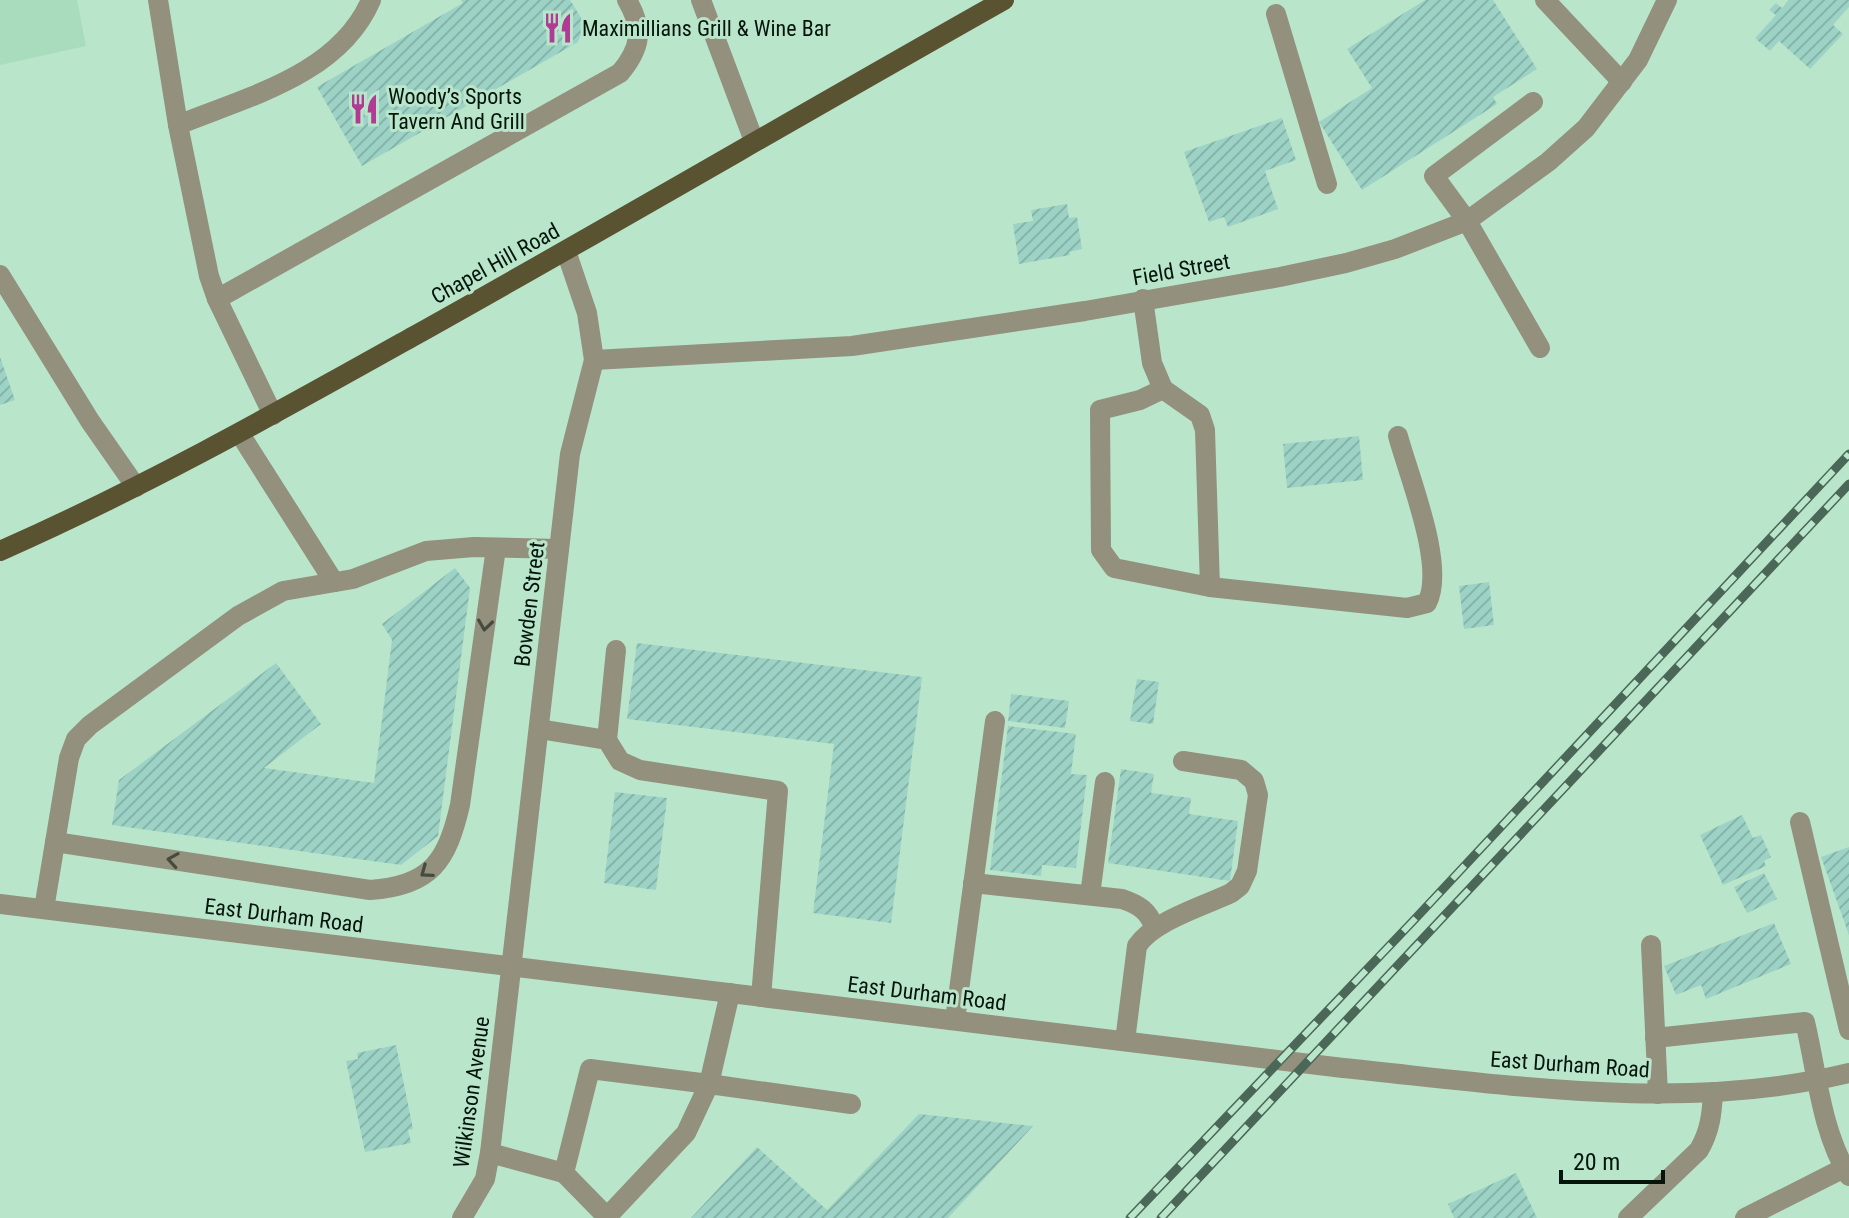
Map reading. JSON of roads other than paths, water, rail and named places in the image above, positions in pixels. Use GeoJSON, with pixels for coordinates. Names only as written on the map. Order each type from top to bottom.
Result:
{"type":"FeatureCollection","features":[{"type":"Feature","properties":{"kind":"main road","name":"Chapel Hill Road"},"geometry":{"type":"LineString","coordinates":[[0,551],[240,434],[566,251],[973,7],[1004,0]]}},
{"type":"Feature","properties":{"kind":"street"},"geometry":{"type":"LineString","coordinates":[[158,0],[178,125],[209,276],[273,415]]}},
{"type":"Feature","properties":{"kind":"street"},"geometry":{"type":"LineString","coordinates":[[178,125],[303,73],[348,34],[371,0]]}},
{"type":"Feature","properties":{"kind":"street"},"geometry":{"type":"LineString","coordinates":[[217,299],[620,73],[633,57],[637,46],[637,23],[627,0]]}},
{"type":"Feature","properties":{"kind":"street"},"geometry":{"type":"LineString","coordinates":[[701,0],[754,141]]}},
{"type":"Feature","properties":{"kind":"street"},"geometry":{"type":"LineString","coordinates":[[1545,0],[1622,82]]}},
{"type":"Feature","properties":{"kind":"street","name":"Field Street"},"geometry":{"type":"LineString","coordinates":[[594,360],[852,346],[1346,263],[1395,249],[1467,221],[1506,195],[1586,128],[1638,60],[1667,0]]}},
{"type":"Feature","properties":{"kind":"street"},"geometry":{"type":"LineString","coordinates":[[1276,14],[1327,184]]}},
{"type":"Feature","properties":{"kind":"street"},"geometry":{"type":"LineString","coordinates":[[1533,102],[1434,176],[1467,221],[1540,348]]}},
{"type":"Feature","properties":{"kind":"street","name":"Bowden Street"},"geometry":{"type":"LineString","coordinates":[[511,967],[570,454],[594,360],[587,313],[566,251]]}},
{"type":"Feature","properties":{"kind":"street"},"geometry":{"type":"LineString","coordinates":[[0,275],[90,421],[136,487]]}},
{"type":"Feature","properties":{"kind":"street"},"geometry":{"type":"LineString","coordinates":[[1143,299],[1152,363],[1163,389],[1200,415],[1205,430],[1210,587]]}},
{"type":"Feature","properties":{"kind":"street"},"geometry":{"type":"LineString","coordinates":[[1163,389],[1140,400],[1100,410],[1101,550],[1114,568],[1210,587],[1407,608],[1427,603],[1434,574],[1432,557],[1398,436]]}},
{"type":"Feature","properties":{"kind":"street"},"geometry":{"type":"LineString","coordinates":[[240,434],[334,582]]}},
{"type":"Feature","properties":{"kind":"street"},"geometry":{"type":"LineString","coordinates":[[44,909],[69,758],[76,739],[90,725],[260,602],[283,591],[353,579],[426,551],[454,547],[559,549]]}},
{"type":"Feature","properties":{"kind":"street"},"geometry":{"type":"LineString","coordinates":[[55,842],[370,890],[408,884],[428,873],[441,861],[452,837],[460,805],[496,548]]}},
{"type":"Feature","properties":{"kind":"street"},"geometry":{"type":"LineString","coordinates":[[616,650],[607,740],[620,761],[640,770],[778,791],[761,997]]}},
{"type":"Feature","properties":{"kind":"street"},"geometry":{"type":"LineString","coordinates":[[955,1020],[995,721]]}},
{"type":"Feature","properties":{"kind":"street"},"geometry":{"type":"LineString","coordinates":[[539,729],[607,740]]}},
{"type":"Feature","properties":{"kind":"street"},"geometry":{"type":"LineString","coordinates":[[1125,1041],[1137,946],[1147,932],[1231,893],[1240,886],[1247,871],[1258,795],[1254,781],[1241,770],[1183,761]]}},
{"type":"Feature","properties":{"kind":"street"},"geometry":{"type":"LineString","coordinates":[[1090,895],[1105,782]]}},
{"type":"Feature","properties":{"kind":"street"},"geometry":{"type":"LineString","coordinates":[[1800,822],[1849,1030]]}},
{"type":"Feature","properties":{"kind":"street"},"geometry":{"type":"LineString","coordinates":[[973,883],[1122,899],[1135,903],[1148,913],[1155,928]]}},
{"type":"Feature","properties":{"kind":"street","name":"East Durham Road"},"geometry":{"type":"LineString","coordinates":[[0,904],[1343,1068],[1552,1089],[1658,1094],[1713,1092],[1849,1073]]}},
{"type":"Feature","properties":{"kind":"street"},"geometry":{"type":"LineString","coordinates":[[1651,945],[1658,1094]]}},
{"type":"Feature","properties":{"kind":"street","name":"Wilkinson Avenue"},"geometry":{"type":"LineString","coordinates":[[462,1218],[485,1179],[511,967]]}},
{"type":"Feature","properties":{"kind":"street"},"geometry":{"type":"LineString","coordinates":[[490,1153],[564,1173],[607,1217],[686,1133],[709,1084],[730,993]]}},
{"type":"Feature","properties":{"kind":"street"},"geometry":{"type":"LineString","coordinates":[[1655,1038],[1805,1022],[1826,1121],[1846,1172],[1745,1218]]}},
{"type":"Feature","properties":{"kind":"street"},"geometry":{"type":"LineString","coordinates":[[564,1173],[590,1069],[851,1104]]}},
{"type":"Feature","properties":{"kind":"street"},"geometry":{"type":"LineString","coordinates":[[1628,1218],[1699,1150],[1711,1122],[1713,1092]]}},
{"type":"Feature","properties":{"kind":"railway"},"geometry":{"type":"LineString","coordinates":[[1130,1218],[1414,920],[1849,454]]}},
{"type":"Feature","properties":{"kind":"railway"},"geometry":{"type":"LineString","coordinates":[[1161,1218],[1849,484]]}},
{"type":"Feature","properties":{"kind":"place","name":"Maximillians Grill & Wine Bar"},"geometry":{"type":"Point","coordinates":[558,28]}},
{"type":"Feature","properties":{"kind":"place","name":"Woody’s Sports Tavern And Grill"},"geometry":{"type":"Point","coordinates":[364,109]}}]}
